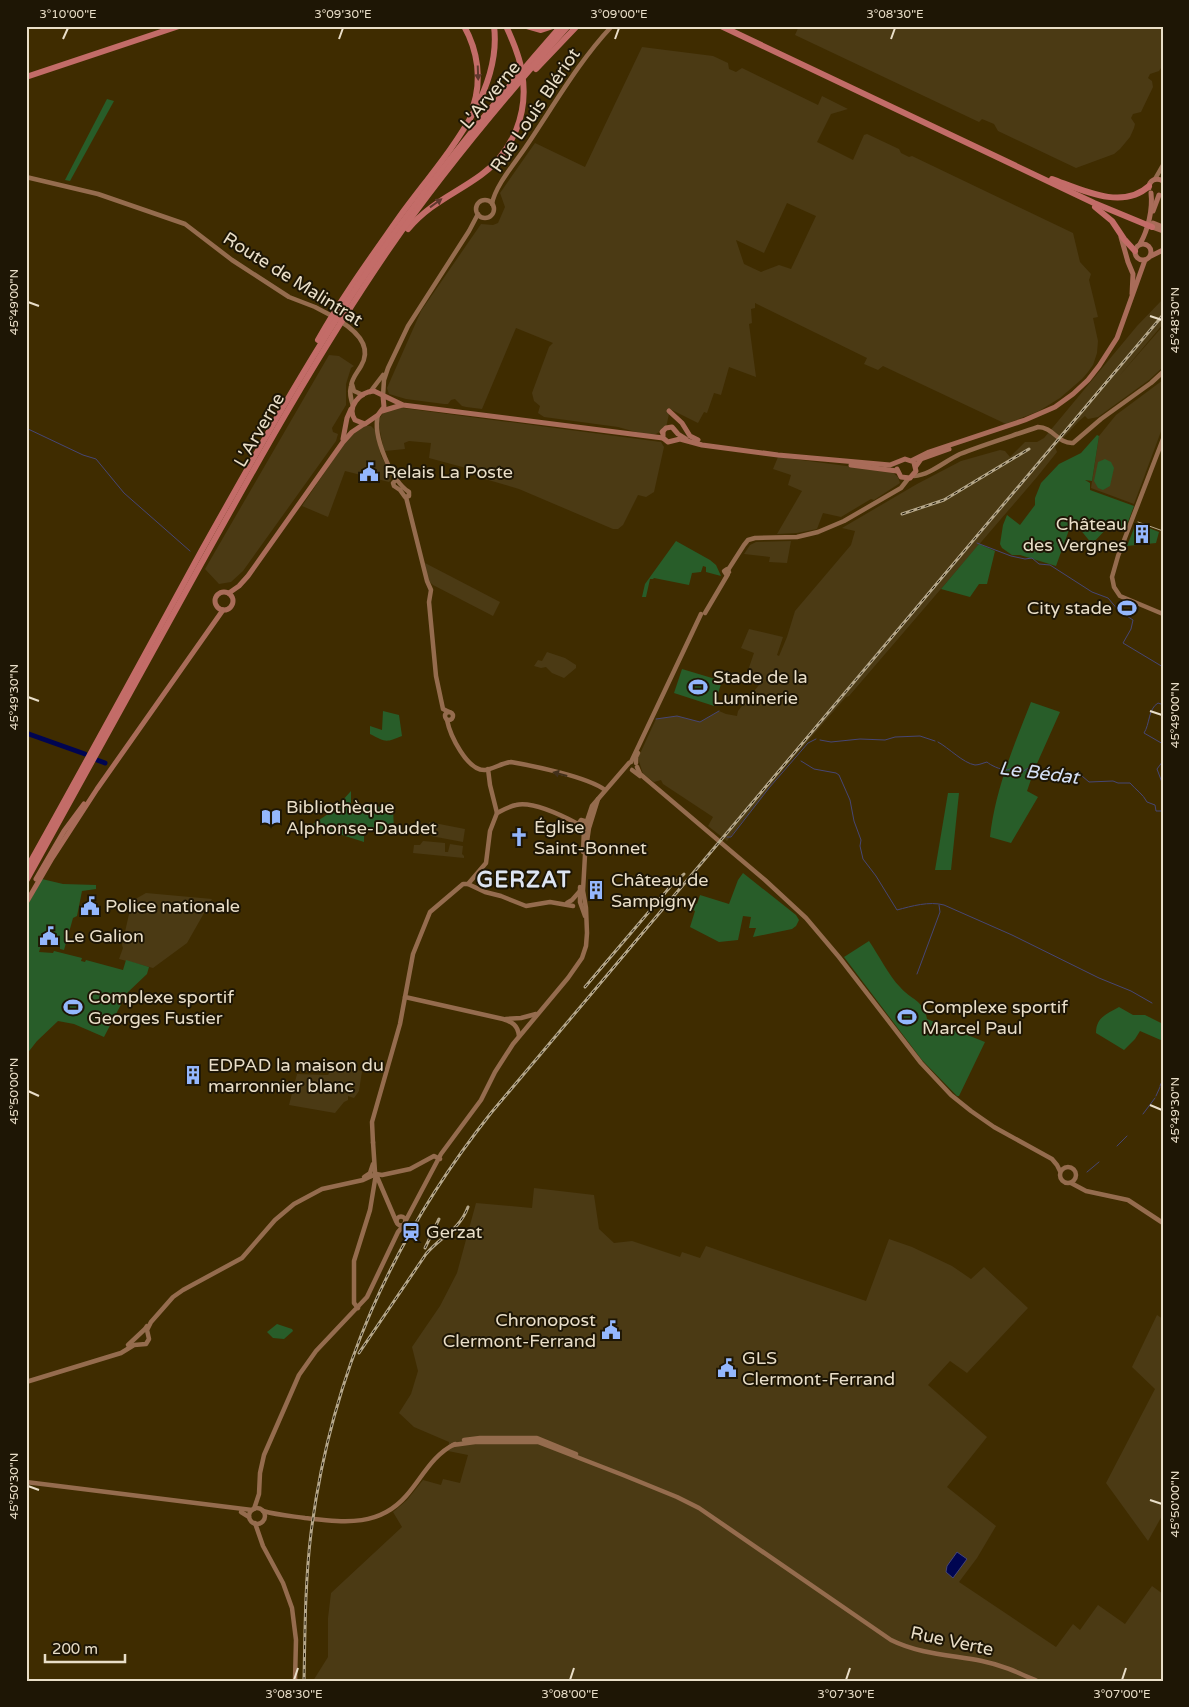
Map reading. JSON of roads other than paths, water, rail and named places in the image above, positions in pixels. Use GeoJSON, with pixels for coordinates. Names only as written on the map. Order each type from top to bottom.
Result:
{"type":"FeatureCollection","features":[{"type":"Feature","properties":{"kind":"highway"},"geometry":{"type":"LineString","coordinates":[[26,73],[166,26]]}},
{"type":"Feature","properties":{"kind":"highway"},"geometry":{"type":"LineString","coordinates":[[26,77],[179,26]]}},
{"type":"Feature","properties":{"kind":"highway"},"geometry":{"type":"LineString","coordinates":[[456,140],[472,110],[478,81],[473,44],[464,26]]}},
{"type":"Feature","properties":{"kind":"highway"},"geometry":{"type":"LineString","coordinates":[[302,374],[303,368],[322,334],[357,279],[476,109],[488,79],[494,54],[494,26]]}},
{"type":"Feature","properties":{"kind":"highway"},"geometry":{"type":"LineString","coordinates":[[390,248],[400,240],[430,207],[482,174],[498,160],[516,130],[522,112],[524,92],[520,62],[506,26]]}},
{"type":"Feature","properties":{"kind":"highway"},"geometry":{"type":"LineString","coordinates":[[526,26],[541,30],[553,26]]}},
{"type":"Feature","properties":{"kind":"highway","name":"L'Arverne"},"geometry":{"type":"LineString","coordinates":[[26,870],[245,473],[302,374],[360,282],[421,196],[493,104],[561,26]]}},
{"type":"Feature","properties":{"kind":"highway","name":"L'Arverne"},"geometry":{"type":"LineString","coordinates":[[26,881],[272,438],[342,319],[390,248],[457,158],[568,26]]}},
{"type":"Feature","properties":{"kind":"highway"},"geometry":{"type":"LineString","coordinates":[[518,84],[524,81],[577,26]]}},
{"type":"Feature","properties":{"kind":"highway"},"geometry":{"type":"LineString","coordinates":[[721,26],[1077,195],[1149,224]]}},
{"type":"Feature","properties":{"kind":"highway"},"geometry":{"type":"LineString","coordinates":[[732,26],[1149,224]]}},
{"type":"Feature","properties":{"kind":"highway"},"geometry":{"type":"LineString","coordinates":[[1052,179],[1084,192],[1102,196],[1136,193],[1149,186]]}},
{"type":"Feature","properties":{"kind":"highway"},"geometry":{"type":"LineString","coordinates":[[1077,195],[1106,215],[1118,229],[1127,244],[1135,250]]}},
{"type":"Feature","properties":{"kind":"main road","name":"Rue Louis Blériot"},"geometry":{"type":"LineString","coordinates":[[500,186],[594,48],[612,26]]}},
{"type":"Feature","properties":{"kind":"main road"},"geometry":{"type":"LineString","coordinates":[[1132,299],[1138,270],[1135,250],[1144,238],[1151,207],[1152,193],[1149,186],[1163,164]]}},
{"type":"Feature","properties":{"kind":"main road","name":"Route de Malintrat"},"geometry":{"type":"LineString","coordinates":[[26,176],[98,194],[185,224],[232,260],[289,297],[316,307],[347,325],[360,337],[364,349],[363,362],[352,383],[350,396],[352,407]]}},
{"type":"Feature","properties":{"kind":"main road"},"geometry":{"type":"LineString","coordinates":[[1155,179],[1163,181]]}},
{"type":"Feature","properties":{"kind":"main road"},"geometry":{"type":"LineString","coordinates":[[378,434],[380,413],[384,404],[384,380],[408,326],[469,231],[478,214],[476,206],[480,201],[486,200],[500,186]]}},
{"type":"Feature","properties":{"kind":"main road"},"geometry":{"type":"LineString","coordinates":[[478,214],[488,217],[492,214],[492,204],[500,186]]}},
{"type":"Feature","properties":{"kind":"main road"},"geometry":{"type":"LineString","coordinates":[[1151,256],[1151,250],[1148,246],[1148,235],[1154,208],[1161,194],[1152,193]]}},
{"type":"Feature","properties":{"kind":"main road"},"geometry":{"type":"LineString","coordinates":[[486,200],[492,204]]}},
{"type":"Feature","properties":{"kind":"main road"},"geometry":{"type":"LineString","coordinates":[[469,231],[483,217]]}},
{"type":"Feature","properties":{"kind":"main road"},"geometry":{"type":"LineString","coordinates":[[1149,224],[1163,226]]}},
{"type":"Feature","properties":{"kind":"main road"},"geometry":{"type":"LineString","coordinates":[[1149,224],[1163,230]]}},
{"type":"Feature","properties":{"kind":"main road"},"geometry":{"type":"LineString","coordinates":[[1118,229],[1133,274],[1132,299]]}},
{"type":"Feature","properties":{"kind":"main road"},"geometry":{"type":"LineString","coordinates":[[1140,244],[1148,246]]}},
{"type":"Feature","properties":{"kind":"main road"},"geometry":{"type":"LineString","coordinates":[[914,476],[921,459],[1048,410],[1079,390],[1110,351],[1123,324],[1145,260],[1163,250]]}},
{"type":"Feature","properties":{"kind":"main road"},"geometry":{"type":"LineString","coordinates":[[1137,258],[1145,260]]}},
{"type":"Feature","properties":{"kind":"main road"},"geometry":{"type":"LineString","coordinates":[[370,392],[388,368]]}},
{"type":"Feature","properties":{"kind":"main road"},"geometry":{"type":"LineString","coordinates":[[271,1560],[262,1535],[264,1520],[259,1494],[260,1473],[264,1455],[298,1375],[316,1351],[358,1308],[372,1289],[398,1232],[440,1158],[480,1100],[495,1072],[524,1028],[579,964],[586,943],[586,917],[581,896],[587,825],[598,800],[605,790],[623,771],[633,766],[703,614],[726,572],[744,545],[752,538],[797,537],[824,530],[844,521],[903,486],[908,479],[914,476],[923,475],[959,455],[1038,427],[1049,430],[1064,442],[1071,443],[1078,440],[1101,419],[1151,383],[1163,372]]}},
{"type":"Feature","properties":{"kind":"main road"},"geometry":{"type":"LineString","coordinates":[[352,383],[354,391],[364,395]]}},
{"type":"Feature","properties":{"kind":"main road"},"geometry":{"type":"LineString","coordinates":[[342,442],[347,418],[352,407],[364,395],[374,391],[403,405],[635,436],[650,436],[663,438],[668,442],[675,440],[689,441],[897,471],[901,477],[901,485],[898,489]]}},
{"type":"Feature","properties":{"kind":"main road"},"geometry":{"type":"LineString","coordinates":[[230,595],[254,568],[342,442],[352,432],[380,413],[403,405]]}},
{"type":"Feature","properties":{"kind":"main road"},"geometry":{"type":"LineString","coordinates":[[352,407],[352,416],[355,420],[373,425],[396,480],[393,483],[394,486],[406,497],[426,581],[431,590],[429,602],[431,630],[436,676],[441,699],[440,710],[448,718],[461,753],[469,762],[481,769],[488,770],[499,764],[512,762],[579,779],[600,786],[605,790]]}},
{"type":"Feature","properties":{"kind":"main road"},"geometry":{"type":"LineString","coordinates":[[670,411],[682,423],[692,438],[714,446]]}},
{"type":"Feature","properties":{"kind":"main road"},"geometry":{"type":"LineString","coordinates":[[650,436],[670,427],[689,441]]}},
{"type":"Feature","properties":{"kind":"main road"},"geometry":{"type":"LineString","coordinates":[[806,458],[890,465],[905,460],[911,461],[929,452],[1000,429]]}},
{"type":"Feature","properties":{"kind":"main road"},"geometry":{"type":"LineString","coordinates":[[663,431],[663,438]]}},
{"type":"Feature","properties":{"kind":"main road"},"geometry":{"type":"LineString","coordinates":[[675,440],[678,434]]}},
{"type":"Feature","properties":{"kind":"main road"},"geometry":{"type":"LineString","coordinates":[[1163,439],[1112,574],[1114,587],[1123,598],[1163,612]]}},
{"type":"Feature","properties":{"kind":"main road"},"geometry":{"type":"LineString","coordinates":[[1163,444],[1115,574],[1116,586],[1119,592],[1163,612]]}},
{"type":"Feature","properties":{"kind":"main road"},"geometry":{"type":"LineString","coordinates":[[911,461],[916,468],[923,472],[934,468]]}},
{"type":"Feature","properties":{"kind":"main road"},"geometry":{"type":"LineString","coordinates":[[897,471],[900,462]]}},
{"type":"Feature","properties":{"kind":"main road"},"geometry":{"type":"LineString","coordinates":[[901,477],[908,479]]}},
{"type":"Feature","properties":{"kind":"main road"},"geometry":{"type":"LineString","coordinates":[[1121,554],[1123,542]]}},
{"type":"Feature","properties":{"kind":"main road"},"geometry":{"type":"LineString","coordinates":[[221,609],[216,603],[217,596],[224,592],[230,595]]}},
{"type":"Feature","properties":{"kind":"main road"},"geometry":{"type":"LineString","coordinates":[[221,609],[232,606],[230,595]]}},
{"type":"Feature","properties":{"kind":"main road"},"geometry":{"type":"LineString","coordinates":[[26,901],[42,867],[64,831],[97,789],[215,621],[221,609]]}},
{"type":"Feature","properties":{"kind":"main road"},"geometry":{"type":"LineString","coordinates":[[633,766],[784,896],[813,926],[921,1063],[951,1095],[994,1127],[1075,1170],[1076,1178],[1082,1186],[1091,1192]]}},
{"type":"Feature","properties":{"kind":"main road"},"geometry":{"type":"LineString","coordinates":[[468,884],[486,863],[490,831],[497,813],[488,770]]}},
{"type":"Feature","properties":{"kind":"main road"},"geometry":{"type":"LineString","coordinates":[[497,813],[515,805],[523,804],[552,811],[578,824],[579,827],[587,825]]}},
{"type":"Feature","properties":{"kind":"main road"},"geometry":{"type":"LineString","coordinates":[[578,824],[581,820],[587,825]]}},
{"type":"Feature","properties":{"kind":"main road"},"geometry":{"type":"LineString","coordinates":[[358,1308],[354,1302],[354,1261],[370,1210],[374,1189],[373,1143],[375,1122],[400,1024],[412,958],[430,912],[463,884],[468,884],[526,906],[550,902],[573,903],[581,896]]}},
{"type":"Feature","properties":{"kind":"main road"},"geometry":{"type":"LineString","coordinates":[[573,903],[581,896]]}},
{"type":"Feature","properties":{"kind":"main road"},"geometry":{"type":"LineString","coordinates":[[504,1059],[524,1028],[564,983]]}},
{"type":"Feature","properties":{"kind":"main road"},"geometry":{"type":"LineString","coordinates":[[405,997],[503,1019],[524,1028]]}},
{"type":"Feature","properties":{"kind":"main road"},"geometry":{"type":"LineString","coordinates":[[503,1019],[521,1018],[538,1013]]}},
{"type":"Feature","properties":{"kind":"main road"},"geometry":{"type":"LineString","coordinates":[[521,1018],[524,1028]]}},
{"type":"Feature","properties":{"kind":"main road"},"geometry":{"type":"LineString","coordinates":[[521,1018],[524,1028]]}},
{"type":"Feature","properties":{"kind":"main road"},"geometry":{"type":"LineString","coordinates":[[1045,1155],[1057,1165],[1062,1181],[1091,1192],[1128,1200],[1163,1223]]}},
{"type":"Feature","properties":{"kind":"main road"},"geometry":{"type":"LineString","coordinates":[[113,1356],[145,1329],[161,1305],[242,1258],[275,1220],[294,1204],[322,1189],[359,1181],[374,1173],[382,1175],[410,1169],[434,1156],[440,1158]]}},
{"type":"Feature","properties":{"kind":"main road"},"geometry":{"type":"LineString","coordinates":[[1060,1171],[1066,1166]]}},
{"type":"Feature","properties":{"kind":"main road"},"geometry":{"type":"LineString","coordinates":[[374,1173],[394,1214],[398,1232]]}},
{"type":"Feature","properties":{"kind":"main road"},"geometry":{"type":"LineString","coordinates":[[1071,1183],[1076,1178]]}},
{"type":"Feature","properties":{"kind":"main road"},"geometry":{"type":"LineString","coordinates":[[374,1189],[380,1184]]}},
{"type":"Feature","properties":{"kind":"main road"},"geometry":{"type":"LineString","coordinates":[[397,1222],[401,1217],[410,1212]]}},
{"type":"Feature","properties":{"kind":"main road"},"geometry":{"type":"LineString","coordinates":[[394,1214],[401,1217],[404,1223]]}},
{"type":"Feature","properties":{"kind":"main road"},"geometry":{"type":"LineString","coordinates":[[397,1222],[401,1226],[404,1223]]}},
{"type":"Feature","properties":{"kind":"main road"},"geometry":{"type":"LineString","coordinates":[[26,1382],[113,1356],[134,1345],[145,1344],[149,1338],[147,1330],[150,1322],[173,1298]]}},
{"type":"Feature","properties":{"kind":"main road"},"geometry":{"type":"LineString","coordinates":[[142,1332],[147,1334]]}},
{"type":"Feature","properties":{"kind":"main road"},"geometry":{"type":"LineString","coordinates":[[137,1336],[137,1341],[140,1344]]}},
{"type":"Feature","properties":{"kind":"main road","name":"Rue Verte"},"geometry":{"type":"LineString","coordinates":[[288,1516],[342,1522],[361,1521],[387,1511],[404,1498],[444,1449],[462,1441],[480,1438],[537,1438],[699,1508],[891,1640],[916,1650],[997,1665],[1019,1672],[1037,1681]]}},
{"type":"Feature","properties":{"kind":"main road"},"geometry":{"type":"LineString","coordinates":[[26,1482],[263,1511],[288,1516]]}},
{"type":"Feature","properties":{"kind":"main road"},"geometry":{"type":"LineString","coordinates":[[250,1517],[259,1494]]}},
{"type":"Feature","properties":{"kind":"main road"},"geometry":{"type":"LineString","coordinates":[[170,1501],[234,1511],[250,1517],[251,1521],[255,1523],[283,1583],[292,1608],[296,1634],[294,1681]]}},
{"type":"Feature","properties":{"kind":"main road"},"geometry":{"type":"LineString","coordinates":[[255,1523],[270,1517],[288,1516]]}},
{"type":"Feature","properties":{"kind":"waterway"},"geometry":{"type":"LineString","coordinates":[[26,428],[83,455],[96,459],[124,493],[190,551]]}},
{"type":"Feature","properties":{"kind":"waterway"},"geometry":{"type":"LineString","coordinates":[[977,543],[1011,556],[1025,559],[1032,558],[1039,564],[1050,565],[1092,592],[1108,598],[1119,611],[1133,620],[1131,629],[1123,643],[1163,667]]}},
{"type":"Feature","properties":{"kind":"waterway"},"geometry":{"type":"LineString","coordinates":[[1163,702],[1161,704],[1158,703],[1152,709],[1144,733],[1163,744]]}},
{"type":"Feature","properties":{"kind":"waterway"},"geometry":{"type":"LineString","coordinates":[[656,719],[677,716],[700,722],[719,711]]}},
{"type":"Feature","properties":{"kind":"waterway","name":"Le Bédat"},"geometry":{"type":"LineString","coordinates":[[26,733],[85,754]]}},
{"type":"Feature","properties":{"kind":"waterway","name":"Le Bédat"},"geometry":{"type":"LineString","coordinates":[[820,740],[831,742],[860,739],[885,740],[895,737],[920,736],[935,741]]}},
{"type":"Feature","properties":{"kind":"waterway","name":"Le Bédat"},"geometry":{"type":"LineString","coordinates":[[727,837],[731,837],[769,788],[808,743],[816,739]]}},
{"type":"Feature","properties":{"kind":"waterway","name":"Le Bédat"},"geometry":{"type":"LineString","coordinates":[[938,742],[970,764],[975,765],[987,762],[1004,770],[1014,768],[1022,772],[1030,767],[1037,774],[1045,771],[1054,774],[1064,772],[1071,777],[1082,776],[1089,782],[1113,781],[1130,783],[1147,802],[1155,805],[1156,811],[1163,811]]}},
{"type":"Feature","properties":{"kind":"waterway","name":"Le Bédat"},"geometry":{"type":"LineString","coordinates":[[97,760],[105,763]]}},
{"type":"Feature","properties":{"kind":"waterway"},"geometry":{"type":"LineString","coordinates":[[801,761],[814,769],[839,775],[850,800],[854,821],[861,840],[860,846],[863,859],[897,910],[926,904],[944,905],[1012,935],[1099,978],[1131,991],[1152,1003]]}},
{"type":"Feature","properties":{"kind":"waterway"},"geometry":{"type":"LineString","coordinates":[[1163,761],[1157,769],[1163,785]]}},
{"type":"Feature","properties":{"kind":"waterway"},"geometry":{"type":"LineString","coordinates":[[917,974],[940,912],[939,905]]}},
{"type":"Feature","properties":{"kind":"waterway"},"geometry":{"type":"LineString","coordinates":[[1160,1086],[1163,1079]]}},
{"type":"Feature","properties":{"kind":"waterway"},"geometry":{"type":"LineString","coordinates":[[1156,1096],[1160,1087]]}},
{"type":"Feature","properties":{"kind":"waterway"},"geometry":{"type":"LineString","coordinates":[[1143,1114],[1155,1098]]}},
{"type":"Feature","properties":{"kind":"waterway"},"geometry":{"type":"LineString","coordinates":[[1117,1146],[1127,1136]]}},
{"type":"Feature","properties":{"kind":"waterway"},"geometry":{"type":"LineString","coordinates":[[1087,1172],[1099,1162]]}},
{"type":"Feature","properties":{"kind":"tram line"},"geometry":{"type":"LineString","coordinates":[[1138,522],[1163,531]]}},
{"type":"Feature","properties":{"kind":"railway"},"geometry":{"type":"LineString","coordinates":[[304,1681],[306,1588],[311,1533],[320,1475],[334,1418],[351,1364],[371,1311],[396,1259],[424,1209],[456,1160],[491,1113],[1163,315]]}},
{"type":"Feature","properties":{"kind":"railway"},"geometry":{"type":"LineString","coordinates":[[902,514],[944,500],[1029,449]]}},
{"type":"Feature","properties":{"kind":"railway"},"geometry":{"type":"LineString","coordinates":[[585,987],[670,887],[684,874]]}},
{"type":"Feature","properties":{"kind":"railway"},"geometry":{"type":"LineString","coordinates":[[359,1353],[426,1254],[455,1228],[468,1207]]}},
{"type":"Feature","properties":{"kind":"railway"},"geometry":{"type":"LineString","coordinates":[[425,1248],[439,1219]]}},
{"type":"Feature","properties":{"kind":"place","name":"Relais La Poste"},"geometry":{"type":"Point","coordinates":[369,472]}},
{"type":"Feature","properties":{"kind":"place","name":"Château des Vergnes"},"geometry":{"type":"Point","coordinates":[1142,534]}},
{"type":"Feature","properties":{"kind":"place","name":"City stade"},"geometry":{"type":"Point","coordinates":[1127,608]}},
{"type":"Feature","properties":{"kind":"place","name":"Stade de la Luminerie"},"geometry":{"type":"Point","coordinates":[698,687]}},
{"type":"Feature","properties":{"kind":"place","name":"Bibliothèque Alphonse-Daudet"},"geometry":{"type":"Point","coordinates":[271,817]}},
{"type":"Feature","properties":{"kind":"place","name":"Église Saint-Bonnet"},"geometry":{"type":"Point","coordinates":[519,837]}},
{"type":"Feature","properties":{"kind":"place","name":"Château de Sampigny"},"geometry":{"type":"Point","coordinates":[596,890]}},
{"type":"Feature","properties":{"kind":"place","name":"Police nationale"},"geometry":{"type":"Point","coordinates":[90,906]}},
{"type":"Feature","properties":{"kind":"place","name":"Le Galion"},"geometry":{"type":"Point","coordinates":[49,936]}},
{"type":"Feature","properties":{"kind":"place","name":"Complexe sportif Georges Fustier"},"geometry":{"type":"Point","coordinates":[73,1007]}},
{"type":"Feature","properties":{"kind":"place","name":"Complexe sportif Marcel Paul"},"geometry":{"type":"Point","coordinates":[907,1017]}},
{"type":"Feature","properties":{"kind":"place","name":"EDPAD la maison du marronnier blanc"},"geometry":{"type":"Point","coordinates":[193,1075]}},
{"type":"Feature","properties":{"kind":"place","name":"Gerzat"},"geometry":{"type":"Point","coordinates":[411,1232]}},
{"type":"Feature","properties":{"kind":"place","name":"Chronopost Clermont-Ferrand"},"geometry":{"type":"Point","coordinates":[611,1330]}},
{"type":"Feature","properties":{"kind":"place","name":"GLS Clermont-Ferrand"},"geometry":{"type":"Point","coordinates":[727,1368]}},
{"type":"Feature","properties":{"kind":"district","name":"GERZAT"},"geometry":{"type":"Point","coordinates":[524,879]}}]}
